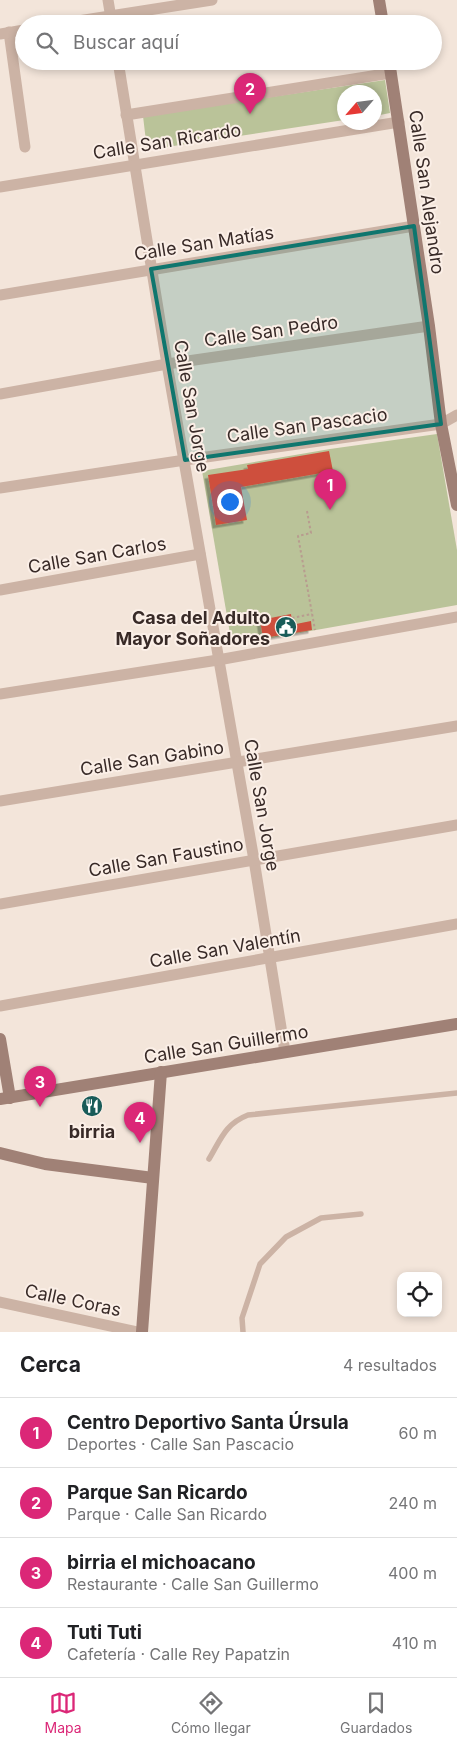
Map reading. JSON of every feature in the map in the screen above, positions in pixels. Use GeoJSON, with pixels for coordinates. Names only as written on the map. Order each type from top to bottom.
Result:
{"type":"FeatureCollection","features":[{"type":"Feature","properties":{"kind":"street"},"geometry":{"type":"LineString","coordinates":[[108,0],[110,15]]}},
{"type":"Feature","properties":{"kind":"street"},"geometry":{"type":"LineString","coordinates":[[132,15],[212,0]]}},
{"type":"Feature","properties":{"kind":"street"},"geometry":{"type":"LineString","coordinates":[[379,0],[382,15]]}},
{"type":"Feature","properties":{"kind":"street"},"geometry":{"type":"LineString","coordinates":[[4,33],[25,147]]}},
{"type":"Feature","properties":{"kind":"street","name":"Calle San Jorge"},"geometry":{"type":"LineString","coordinates":[[119,70],[167,364],[254,860],[285,1052]]}},
{"type":"Feature","properties":{"kind":"street","name":"Calle San Ricardo"},"geometry":{"type":"LineString","coordinates":[[126,115],[374,70]]}},
{"type":"Feature","properties":{"kind":"street","name":"Calle San Alejandro"},"geometry":{"type":"LineString","coordinates":[[390,70],[429,326],[441,424],[457,505]]}},
{"type":"Feature","properties":{"kind":"street","name":"Calle San Ricardo"},"geometry":{"type":"LineString","coordinates":[[0,187],[399,122]]}},
{"type":"Feature","properties":{"kind":"street","name":"Calle San Matías"},"geometry":{"type":"LineString","coordinates":[[0,295],[414,226]]}},
{"type":"Feature","properties":{"kind":"street","name":"Calle San Pedro"},"geometry":{"type":"LineString","coordinates":[[0,394],[167,364],[429,326]]}},
{"type":"Feature","properties":{"kind":"street"},"geometry":{"type":"LineString","coordinates":[[441,424],[457,415]]}},
{"type":"Feature","properties":{"kind":"street","name":"Calle San Pascacio"},"geometry":{"type":"LineString","coordinates":[[0,488],[441,424]]}},
{"type":"Feature","properties":{"kind":"street","name":"Calle San Carlos"},"geometry":{"type":"LineString","coordinates":[[0,590],[200,554]]}},
{"type":"Feature","properties":{"kind":"street"},"geometry":{"type":"LineString","coordinates":[[0,694],[218,660],[457,618]]}},
{"type":"Feature","properties":{"kind":"street","name":"Calle San Gabino"},"geometry":{"type":"LineString","coordinates":[[0,801],[457,726]]}},
{"type":"Feature","properties":{"kind":"street","name":"Calle San Faustino"},"geometry":{"type":"LineString","coordinates":[[0,904],[457,825]]}},
{"type":"Feature","properties":{"kind":"street","name":"Calle San Valentín"},"geometry":{"type":"LineString","coordinates":[[0,1006],[457,924]]}},
{"type":"Feature","properties":{"kind":"street","name":"Calle San Guillermo"},"geometry":{"type":"LineString","coordinates":[[5,1098],[457,1024]]}},
{"type":"Feature","properties":{"kind":"street"},"geometry":{"type":"LineString","coordinates":[[0,1039],[5,1098]]}},
{"type":"Feature","properties":{"kind":"street"},"geometry":{"type":"LineString","coordinates":[[142,1332],[161,1072]]}},
{"type":"Feature","properties":{"kind":"street"},"geometry":{"type":"LineString","coordinates":[[0,1153],[45,1164],[152,1178]]}},
{"type":"Feature","properties":{"kind":"street","name":"Calle Coras"},"geometry":{"type":"LineString","coordinates":[[0,1302],[138,1332]]}},
{"type":"Feature","properties":{"kind":"lane"},"geometry":{"type":"LineString","coordinates":[[209,1159],[228,1126],[248,1115],[457,1093]]}},
{"type":"Feature","properties":{"kind":"lane"},"geometry":{"type":"LineString","coordinates":[[243,1332],[242,1318],[260,1264],[286,1237],[321,1218],[361,1214]]}},
{"type":"Feature","properties":{"kind":"path"},"geometry":{"type":"LineString","coordinates":[[307,511],[311,533],[298,536],[315,630]]}},
{"type":"Feature","properties":{"kind":"path"},"geometry":{"type":"LineString","coordinates":[[292,618],[312,614]]}},
{"type":"Feature","properties":{"kind":"highlighted area"},"geometry":{"type":"Polygon","coordinates":[[[414,226],[441,424],[185,460],[151,269],[414,226]]]}},
{"type":"Feature","properties":{"kind":"green space"},"geometry":{"type":"Polygon","coordinates":[[[385,80],[390,113],[382,115],[382,85],[351,85],[385,80]]]}},
{"type":"Feature","properties":{"kind":"green space"},"geometry":{"type":"Polygon","coordinates":[[[337,87],[337,121],[147,150],[143,116],[337,87]]]}},
{"type":"Feature","properties":{"kind":"green space"},"geometry":{"type":"Polygon","coordinates":[[[437,434],[457,550],[457,605],[232,645],[202,471],[330,449],[437,434]]]}},
{"type":"Feature","properties":{"kind":"building"},"geometry":{"type":"Polygon","coordinates":[[[329,451],[333,471],[241,487],[247,520],[216,525],[208,475],[248,469],[247,465],[329,451]]]}},
{"type":"Feature","properties":{"kind":"building","name":"Casa del Adulto Mayor Soñadores"},"geometry":{"type":"Polygon","coordinates":[[[291,614],[292,621],[295,621],[296,624],[311,621],[312,630],[263,638],[260,620],[291,614]]]}},
{"type":"Feature","properties":{"kind":"place","name":"Parque San Ricardo"},"geometry":{"type":"Point","coordinates":[250,114]}},
{"type":"Feature","properties":{"kind":"place","name":"Centro Deportivo Santa Úrsula"},"geometry":{"type":"Point","coordinates":[330,510]}},
{"type":"Feature","properties":{"kind":"place","name":"Casa del Adulto Mayor Soñadores"},"geometry":{"type":"Point","coordinates":[286,627]}},
{"type":"Feature","properties":{"kind":"place","name":"birria"},"geometry":{"type":"Point","coordinates":[92,1106]}},
{"type":"Feature","properties":{"kind":"place","name":"birria el michoacano"},"geometry":{"type":"Point","coordinates":[40,1107]}},
{"type":"Feature","properties":{"kind":"place","name":"Tuti Tuti"},"geometry":{"type":"Point","coordinates":[140,1143]}}]}
